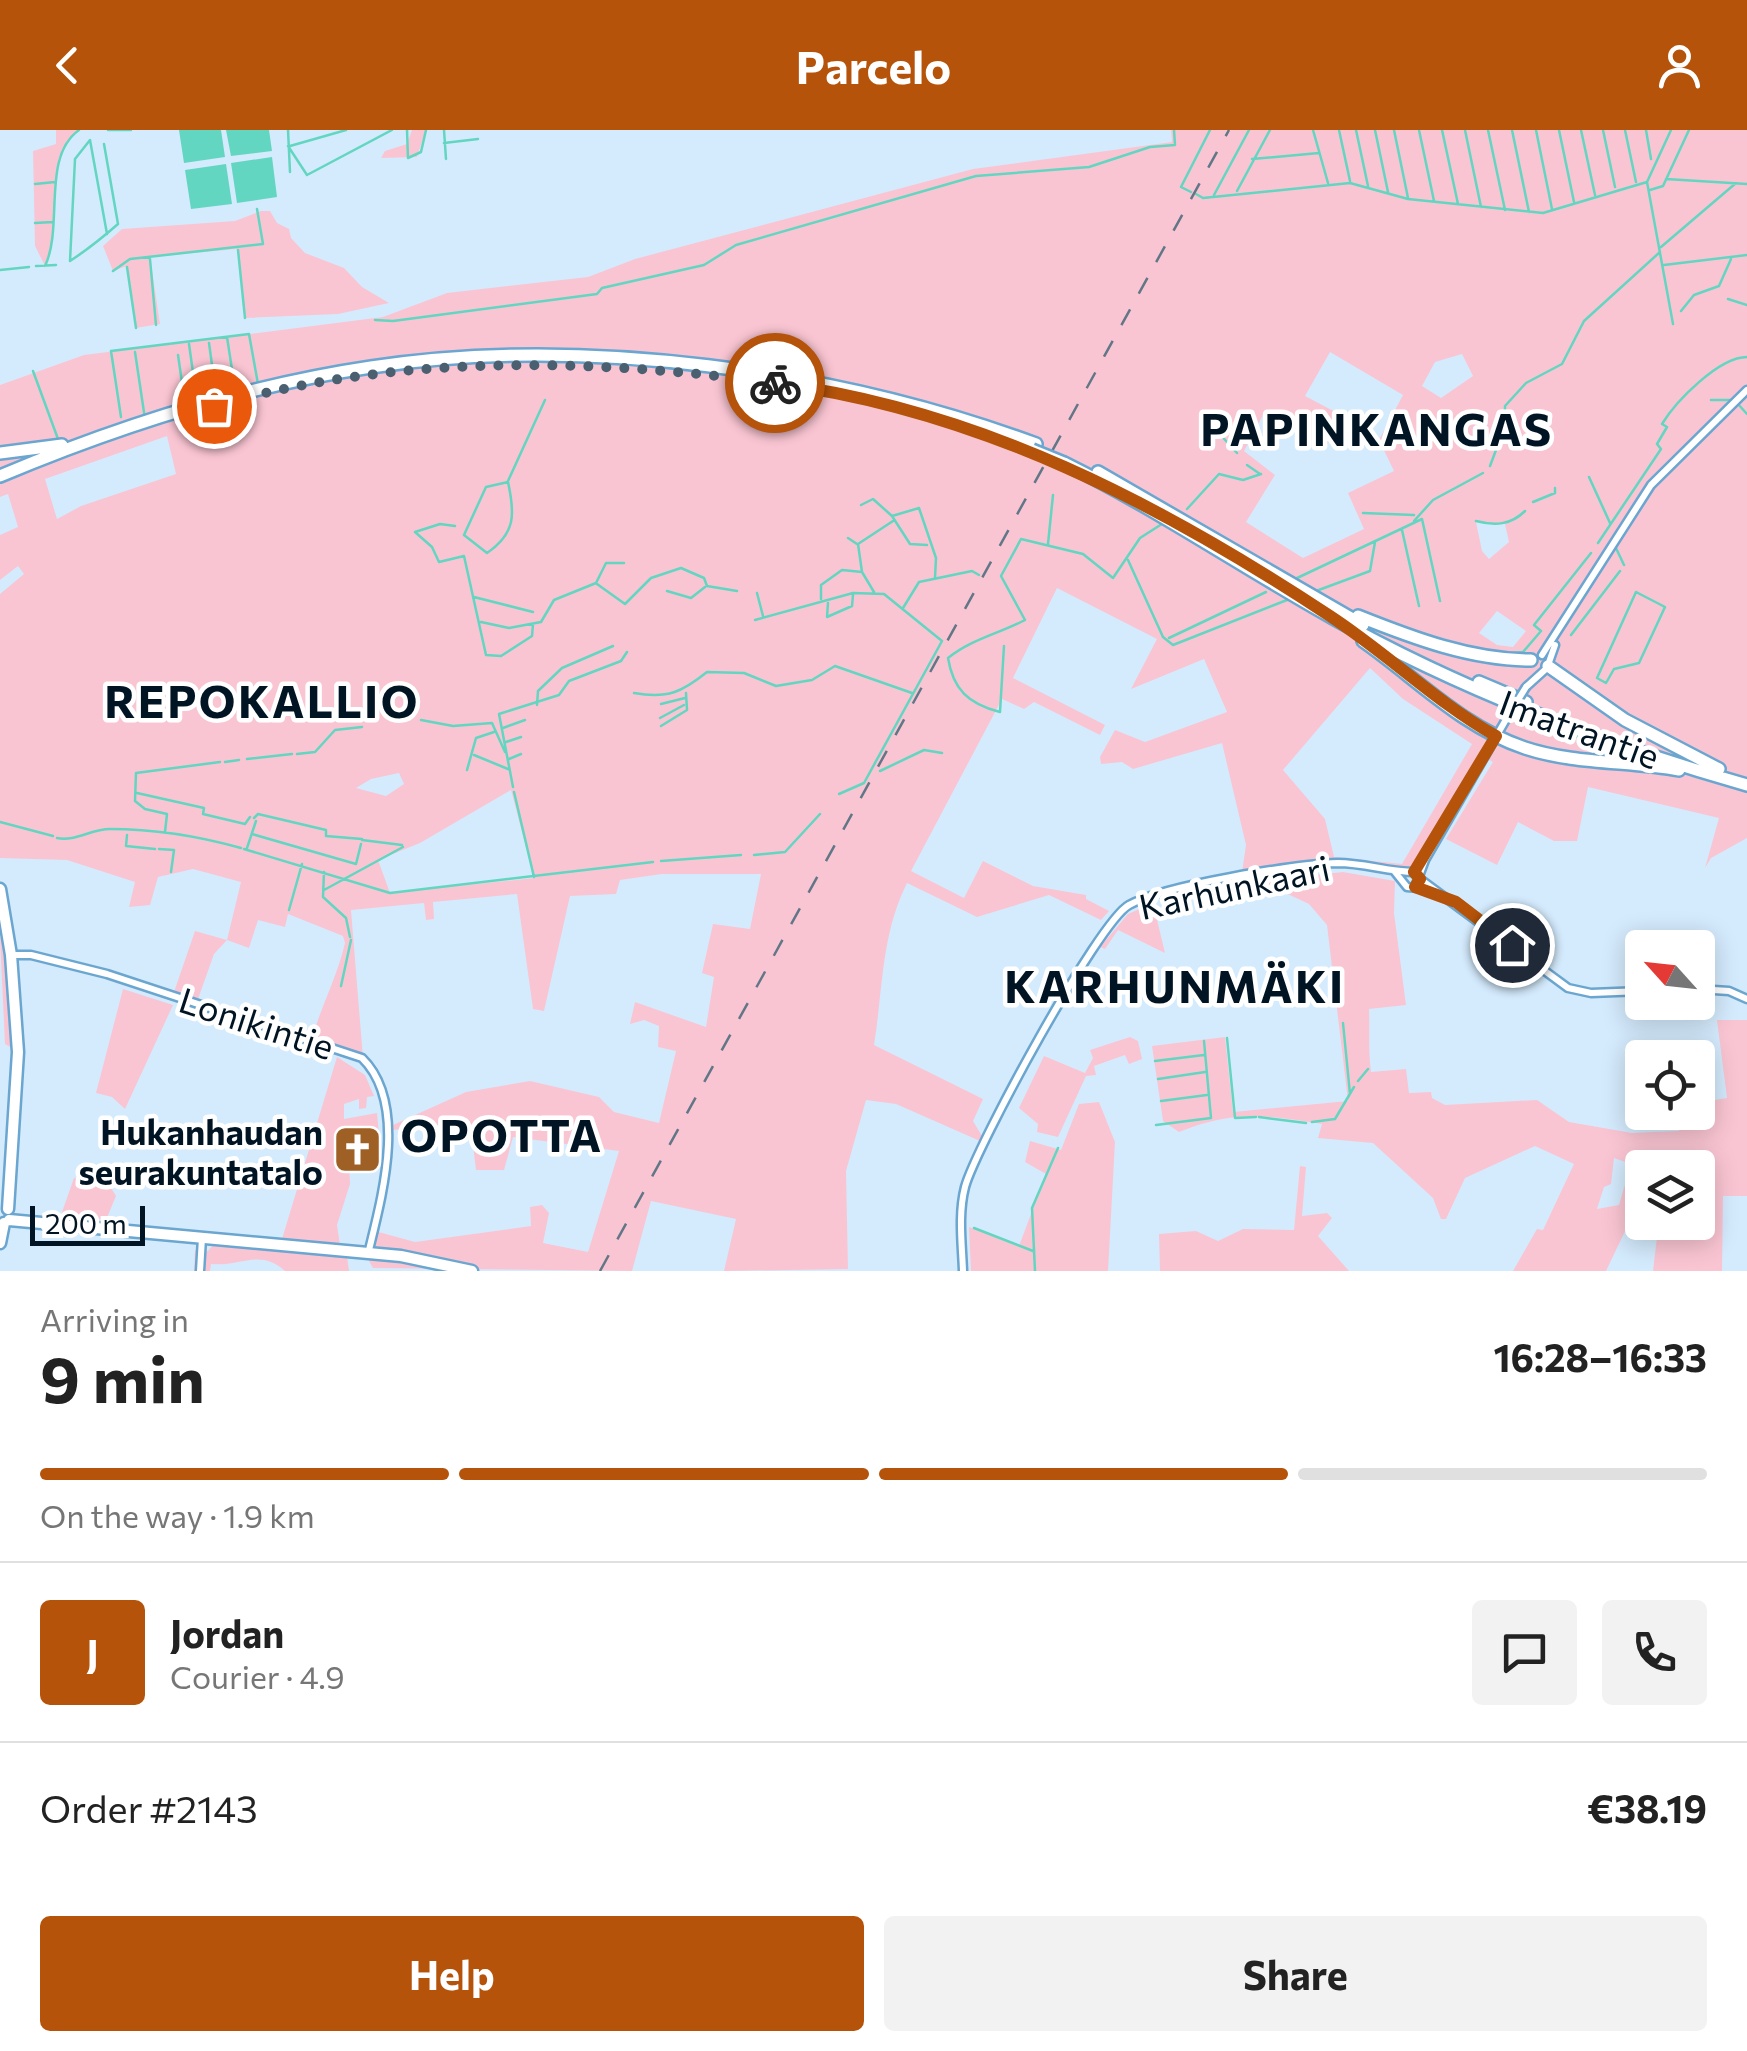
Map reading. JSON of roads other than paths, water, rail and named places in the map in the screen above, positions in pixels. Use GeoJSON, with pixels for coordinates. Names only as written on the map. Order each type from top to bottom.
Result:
{"type":"FeatureCollection","features":[{"type":"Feature","properties":{"kind":"highway","name":"Imatrantie"},"geometry":{"type":"LineString","coordinates":[[0,479],[91,440],[212,401],[373,366],[515,356],[680,365],[810,381],[913,403],[1065,460],[1154,500],[1317,599],[1431,660],[1539,708],[1747,785]]}},
{"type":"Feature","properties":{"kind":"highway","name":"Imatrantie"},"geometry":{"type":"LineString","coordinates":[[0,479],[132,433],[278,390],[374,374],[515,363],[591,364],[824,390],[929,414],[1034,447]]}},
{"type":"Feature","properties":{"kind":"highway"},"geometry":{"type":"LineString","coordinates":[[0,453],[91,440]]}},
{"type":"Feature","properties":{"kind":"highway","name":"Imatrantie"},"geometry":{"type":"LineString","coordinates":[[1065,460],[1332,617],[1538,716],[1716,772],[1747,776]]}},
{"type":"Feature","properties":{"kind":"highway"},"geometry":{"type":"LineString","coordinates":[[1317,599],[1436,645],[1540,664],[1625,720],[1716,772]]}},
{"type":"Feature","properties":{"kind":"highway"},"geometry":{"type":"LineString","coordinates":[[1332,617],[1454,712],[1496,736],[1552,755],[1716,772]]}},
{"type":"Feature","properties":{"kind":"main road"},"geometry":{"type":"LineString","coordinates":[[0,889],[11,955],[18,1052],[0,1244]]}},
{"type":"Feature","properties":{"kind":"main road"},"geometry":{"type":"LineString","coordinates":[[4,1214],[368,1254],[472,1271]]}},
{"type":"Feature","properties":{"kind":"street"},"geometry":{"type":"LineString","coordinates":[[1414,877],[1651,485],[1747,390]]}},
{"type":"Feature","properties":{"kind":"street","name":"Karhunkaari"},"geometry":{"type":"LineString","coordinates":[[963,1271],[964,1189],[1087,956],[1106,927],[1128,906],[1178,890],[1304,866],[1346,864],[1390,869],[1414,877],[1440,893],[1568,988],[1591,993],[1625,992]]}},
{"type":"Feature","properties":{"kind":"street","name":"Lonikintie"},"geometry":{"type":"LineString","coordinates":[[11,955],[32,955],[92,970],[362,1058],[380,1086],[388,1170],[368,1254]]}},
{"type":"Feature","properties":{"kind":"street"},"geometry":{"type":"LineString","coordinates":[[1715,990],[1729,991],[1747,1000]]}},
{"type":"Feature","properties":{"kind":"street"},"geometry":{"type":"LineString","coordinates":[[200,1271],[202,1238]]}},
{"type":"Feature","properties":{"kind":"waterway"},"geometry":{"type":"LineString","coordinates":[[45,266],[53,232],[60,157],[79,130]]}},
{"type":"Feature","properties":{"kind":"waterway"},"geometry":{"type":"LineString","coordinates":[[108,130],[131,130]]}},
{"type":"Feature","properties":{"kind":"waterway"},"geometry":{"type":"LineString","coordinates":[[288,130],[290,172]]}},
{"type":"Feature","properties":{"kind":"waterway"},"geometry":{"type":"LineString","coordinates":[[290,146],[346,130]]}},
{"type":"Feature","properties":{"kind":"waterway"},"geometry":{"type":"LineString","coordinates":[[288,146],[307,175],[392,130]]}},
{"type":"Feature","properties":{"kind":"waterway"},"geometry":{"type":"LineString","coordinates":[[407,130],[408,158],[421,152],[426,130]]}},
{"type":"Feature","properties":{"kind":"waterway"},"geometry":{"type":"LineString","coordinates":[[444,130],[446,159]]}},
{"type":"Feature","properties":{"kind":"waterway"},"geometry":{"type":"LineString","coordinates":[[375,320],[393,321],[597,294],[602,288],[704,265],[736,245],[976,176],[1089,167],[1150,147],[1175,145],[1174,130]]}},
{"type":"Feature","properties":{"kind":"waterway"},"geometry":{"type":"LineString","coordinates":[[1191,192],[1181,187],[1210,130]]}},
{"type":"Feature","properties":{"kind":"waterway"},"geometry":{"type":"LineString","coordinates":[[1214,195],[1249,130]]}},
{"type":"Feature","properties":{"kind":"waterway"},"geometry":{"type":"LineString","coordinates":[[1237,191],[1270,130]]}},
{"type":"Feature","properties":{"kind":"waterway"},"geometry":{"type":"LineString","coordinates":[[1313,130],[1328,183]]}},
{"type":"Feature","properties":{"kind":"waterway"},"geometry":{"type":"LineString","coordinates":[[1339,130],[1350,181]]}},
{"type":"Feature","properties":{"kind":"waterway"},"geometry":{"type":"LineString","coordinates":[[1356,130],[1368,186]]}},
{"type":"Feature","properties":{"kind":"waterway"},"geometry":{"type":"LineString","coordinates":[[1375,130],[1388,192]]}},
{"type":"Feature","properties":{"kind":"waterway"},"geometry":{"type":"LineString","coordinates":[[1394,130],[1408,198]]}},
{"type":"Feature","properties":{"kind":"waterway"},"geometry":{"type":"LineString","coordinates":[[1419,130],[1434,201]]}},
{"type":"Feature","properties":{"kind":"waterway"},"geometry":{"type":"LineString","coordinates":[[1442,130],[1458,204]]}},
{"type":"Feature","properties":{"kind":"waterway"},"geometry":{"type":"LineString","coordinates":[[1465,130],[1481,207]]}},
{"type":"Feature","properties":{"kind":"waterway"},"geometry":{"type":"LineString","coordinates":[[1488,130],[1505,210]]}},
{"type":"Feature","properties":{"kind":"waterway"},"geometry":{"type":"LineString","coordinates":[[1512,130],[1529,212]]}},
{"type":"Feature","properties":{"kind":"waterway"},"geometry":{"type":"LineString","coordinates":[[1536,130],[1552,209]]}},
{"type":"Feature","properties":{"kind":"waterway"},"geometry":{"type":"LineString","coordinates":[[1559,130],[1574,202]]}},
{"type":"Feature","properties":{"kind":"waterway"},"geometry":{"type":"LineString","coordinates":[[1581,130],[1595,195]]}},
{"type":"Feature","properties":{"kind":"waterway"},"geometry":{"type":"LineString","coordinates":[[1603,130],[1615,187]]}},
{"type":"Feature","properties":{"kind":"waterway"},"geometry":{"type":"LineString","coordinates":[[1625,130],[1636,182]]}},
{"type":"Feature","properties":{"kind":"waterway"},"geometry":{"type":"LineString","coordinates":[[1646,130],[1651,159]]}},
{"type":"Feature","properties":{"kind":"waterway"},"geometry":{"type":"LineString","coordinates":[[1671,130],[1647,182],[1673,324]]}},
{"type":"Feature","properties":{"kind":"waterway"},"geometry":{"type":"LineString","coordinates":[[1650,190],[1663,186],[1689,130]]}},
{"type":"Feature","properties":{"kind":"waterway"},"geometry":{"type":"LineString","coordinates":[[444,143],[478,139]]}},
{"type":"Feature","properties":{"kind":"waterway"},"geometry":{"type":"LineString","coordinates":[[104,144],[118,224],[112,229],[106,234],[94,244],[70,261],[75,159],[90,140],[107,234]]}},
{"type":"Feature","properties":{"kind":"waterway"},"geometry":{"type":"LineString","coordinates":[[1252,159],[1319,153]]}},
{"type":"Feature","properties":{"kind":"waterway"},"geometry":{"type":"LineString","coordinates":[[1666,179],[1747,184]]}},
{"type":"Feature","properties":{"kind":"waterway"},"geometry":{"type":"LineString","coordinates":[[35,184],[55,182]]}},
{"type":"Feature","properties":{"kind":"waterway"},"geometry":{"type":"LineString","coordinates":[[1196,194],[1203,198],[1350,183],[1408,199],[1543,213],[1647,182]]}},
{"type":"Feature","properties":{"kind":"waterway"},"geometry":{"type":"LineString","coordinates":[[1661,247],[1736,183]]}},
{"type":"Feature","properties":{"kind":"waterway"},"geometry":{"type":"LineString","coordinates":[[113,271],[130,259],[263,244],[257,209]]}},
{"type":"Feature","properties":{"kind":"waterway"},"geometry":{"type":"LineString","coordinates":[[35,223],[53,222]]}},
{"type":"Feature","properties":{"kind":"waterway"},"geometry":{"type":"LineString","coordinates":[[238,250],[245,318]]}},
{"type":"Feature","properties":{"kind":"waterway"},"geometry":{"type":"LineString","coordinates":[[1490,466],[1505,426],[1505,406],[1526,383],[1562,364],[1584,321],[1660,252]]}},
{"type":"Feature","properties":{"kind":"waterway"},"geometry":{"type":"LineString","coordinates":[[1664,265],[1747,255]]}},
{"type":"Feature","properties":{"kind":"waterway"},"geometry":{"type":"LineString","coordinates":[[150,259],[156,325]]}},
{"type":"Feature","properties":{"kind":"waterway"},"geometry":{"type":"LineString","coordinates":[[1681,311],[1694,295],[1719,286],[1731,259]]}},
{"type":"Feature","properties":{"kind":"waterway"},"geometry":{"type":"LineString","coordinates":[[36,266],[56,265]]}},
{"type":"Feature","properties":{"kind":"waterway"},"geometry":{"type":"LineString","coordinates":[[0,270],[29,267]]}},
{"type":"Feature","properties":{"kind":"waterway"},"geometry":{"type":"LineString","coordinates":[[127,267],[136,328]]}},
{"type":"Feature","properties":{"kind":"waterway"},"geometry":{"type":"LineString","coordinates":[[1728,299],[1747,305]]}},
{"type":"Feature","properties":{"kind":"waterway"},"geometry":{"type":"LineString","coordinates":[[121,417],[111,351],[249,334],[258,384]]}},
{"type":"Feature","properties":{"kind":"waterway"},"geometry":{"type":"LineString","coordinates":[[227,337],[235,389]]}},
{"type":"Feature","properties":{"kind":"waterway"},"geometry":{"type":"LineString","coordinates":[[209,343],[216,394]]}},
{"type":"Feature","properties":{"kind":"waterway"},"geometry":{"type":"LineString","coordinates":[[189,344],[197,401]]}},
{"type":"Feature","properties":{"kind":"waterway"},"geometry":{"type":"LineString","coordinates":[[135,352],[145,419]]}},
{"type":"Feature","properties":{"kind":"waterway"},"geometry":{"type":"LineString","coordinates":[[178,355],[185,403]]}},
{"type":"Feature","properties":{"kind":"waterway"},"geometry":{"type":"LineString","coordinates":[[1598,543],[1661,449],[1657,444],[1667,427],[1662,424],[1669,415],[1711,372],[1747,357]]}},
{"type":"Feature","properties":{"kind":"waterway"},"geometry":{"type":"LineString","coordinates":[[33,371],[58,439]]}},
{"type":"Feature","properties":{"kind":"waterway"},"geometry":{"type":"LineString","coordinates":[[508,481],[545,400]]}},
{"type":"Feature","properties":{"kind":"waterway"},"geometry":{"type":"LineString","coordinates":[[1711,400],[1731,400]]}},
{"type":"Feature","properties":{"kind":"waterway"},"geometry":{"type":"LineString","coordinates":[[1738,404],[1747,414]]}},
{"type":"Feature","properties":{"kind":"waterway"},"geometry":{"type":"LineString","coordinates":[[1206,419],[1237,453]]}},
{"type":"Feature","properties":{"kind":"waterway"},"geometry":{"type":"LineString","coordinates":[[1247,465],[1260,474]]}},
{"type":"Feature","properties":{"kind":"waterway"},"geometry":{"type":"LineString","coordinates":[[1414,521],[1433,500],[1483,473]]}},
{"type":"Feature","properties":{"kind":"waterway"},"geometry":{"type":"LineString","coordinates":[[1187,509],[1219,474],[1243,480],[1261,474]]}},
{"type":"Feature","properties":{"kind":"waterway"},"geometry":{"type":"LineString","coordinates":[[1589,477],[1610,523]]}},
{"type":"Feature","properties":{"kind":"waterway"},"geometry":{"type":"LineString","coordinates":[[508,482],[511,522],[504,538],[487,553],[464,535],[486,487],[508,482]]}},
{"type":"Feature","properties":{"kind":"waterway"},"geometry":{"type":"LineString","coordinates":[[1533,502],[1555,493],[1555,488]]}},
{"type":"Feature","properties":{"kind":"waterway"},"geometry":{"type":"LineString","coordinates":[[1048,544],[1053,495]]}},
{"type":"Feature","properties":{"kind":"waterway"},"geometry":{"type":"LineString","coordinates":[[861,505],[873,499],[892,516],[910,544],[927,545]]}},
{"type":"Feature","properties":{"kind":"waterway"},"geometry":{"type":"LineString","coordinates":[[892,516],[919,508],[936,558],[935,578]]}},
{"type":"Feature","properties":{"kind":"waterway"},"geometry":{"type":"LineString","coordinates":[[1476,521],[1502,523],[1525,511]]}},
{"type":"Feature","properties":{"kind":"waterway"},"geometry":{"type":"LineString","coordinates":[[1363,513],[1414,515]]}},
{"type":"Feature","properties":{"kind":"waterway"},"geometry":{"type":"LineString","coordinates":[[1295,579],[1422,519],[1440,601]]}},
{"type":"Feature","properties":{"kind":"waterway"},"geometry":{"type":"LineString","coordinates":[[858,544],[893,521]]}},
{"type":"Feature","properties":{"kind":"waterway"},"geometry":{"type":"LineString","coordinates":[[1004,646],[1000,712],[979,705],[964,694],[948,658],[1025,620],[1001,576],[1021,539],[1083,554],[1113,578],[1140,538],[1165,522]]}},
{"type":"Feature","properties":{"kind":"waterway"},"geometry":{"type":"LineString","coordinates":[[455,526],[440,524],[415,532],[432,547],[439,562],[464,556],[486,655],[501,656],[532,636],[533,624]]}},
{"type":"Feature","properties":{"kind":"waterway"},"geometry":{"type":"LineString","coordinates":[[1402,530],[1419,606]]}},
{"type":"Feature","properties":{"kind":"waterway"},"geometry":{"type":"LineString","coordinates":[[848,538],[857,544]]}},
{"type":"Feature","properties":{"kind":"waterway"},"geometry":{"type":"LineString","coordinates":[[1316,591],[1370,571],[1375,542]]}},
{"type":"Feature","properties":{"kind":"waterway"},"geometry":{"type":"LineString","coordinates":[[858,544],[862,572],[874,592]]}},
{"type":"Feature","properties":{"kind":"waterway"},"geometry":{"type":"LineString","coordinates":[[1615,546],[1624,565]]}},
{"type":"Feature","properties":{"kind":"waterway"},"geometry":{"type":"LineString","coordinates":[[1512,653],[1523,652],[1541,631],[1534,625],[1591,553]]}},
{"type":"Feature","properties":{"kind":"waterway"},"geometry":{"type":"LineString","coordinates":[[1128,560],[1163,637],[1173,645],[1287,600]]}},
{"type":"Feature","properties":{"kind":"waterway"},"geometry":{"type":"LineString","coordinates":[[481,622],[509,628],[541,622],[554,600],[596,583],[606,563],[624,563]]}},
{"type":"Feature","properties":{"kind":"waterway"},"geometry":{"type":"LineString","coordinates":[[597,584],[625,604],[651,578],[681,568],[704,578],[707,586],[737,591]]}},
{"type":"Feature","properties":{"kind":"waterway"},"geometry":{"type":"LineString","coordinates":[[821,599],[821,585],[842,570],[862,572]]}},
{"type":"Feature","properties":{"kind":"waterway"},"geometry":{"type":"LineString","coordinates":[[903,608],[919,582],[972,571],[979,575]]}},
{"type":"Feature","properties":{"kind":"waterway"},"geometry":{"type":"LineString","coordinates":[[1571,635],[1620,571]]}},
{"type":"Feature","properties":{"kind":"waterway"},"geometry":{"type":"LineString","coordinates":[[667,591],[691,598],[705,587]]}},
{"type":"Feature","properties":{"kind":"waterway"},"geometry":{"type":"LineString","coordinates":[[1169,638],[1266,592]]}},
{"type":"Feature","properties":{"kind":"waterway"},"geometry":{"type":"LineString","coordinates":[[1636,592],[1665,607],[1639,663],[1614,669],[1606,683],[1597,678],[1636,592]]}},
{"type":"Feature","properties":{"kind":"waterway"},"geometry":{"type":"LineString","coordinates":[[757,593],[763,616]]}},
{"type":"Feature","properties":{"kind":"waterway"},"geometry":{"type":"LineString","coordinates":[[755,620],[853,593],[884,594],[942,641],[864,783],[839,794]]}},
{"type":"Feature","properties":{"kind":"waterway"},"geometry":{"type":"LineString","coordinates":[[828,603],[827,617],[852,606],[853,595]]}},
{"type":"Feature","properties":{"kind":"waterway"},"geometry":{"type":"LineString","coordinates":[[474,597],[533,612]]}},
{"type":"Feature","properties":{"kind":"waterway"},"geometry":{"type":"LineString","coordinates":[[537,705],[538,691],[562,668],[613,646]]}},
{"type":"Feature","properties":{"kind":"waterway"},"geometry":{"type":"LineString","coordinates":[[513,787],[499,714],[559,695],[569,681],[621,661],[627,652]]}},
{"type":"Feature","properties":{"kind":"waterway"},"geometry":{"type":"LineString","coordinates":[[634,693],[674,692],[707,672],[744,673],[776,686],[812,680],[835,666],[912,693]]}},
{"type":"Feature","properties":{"kind":"waterway"},"geometry":{"type":"LineString","coordinates":[[661,726],[687,710],[686,693]]}},
{"type":"Feature","properties":{"kind":"waterway"},"geometry":{"type":"LineString","coordinates":[[661,704],[685,698]]}},
{"type":"Feature","properties":{"kind":"waterway"},"geometry":{"type":"LineString","coordinates":[[660,718],[684,705]]}},
{"type":"Feature","properties":{"kind":"waterway"},"geometry":{"type":"LineString","coordinates":[[421,720],[453,726],[492,723],[505,752]]}},
{"type":"Feature","properties":{"kind":"waterway"},"geometry":{"type":"LineString","coordinates":[[503,728],[525,720]]}},
{"type":"Feature","properties":{"kind":"waterway"},"geometry":{"type":"LineString","coordinates":[[297,754],[315,752],[335,730],[362,727]]}},
{"type":"Feature","properties":{"kind":"waterway"},"geometry":{"type":"LineString","coordinates":[[467,770],[476,738],[494,732]]}},
{"type":"Feature","properties":{"kind":"waterway"},"geometry":{"type":"LineString","coordinates":[[506,742],[521,737]]}},
{"type":"Feature","properties":{"kind":"waterway"},"geometry":{"type":"LineString","coordinates":[[880,771],[924,750],[942,753]]}},
{"type":"Feature","properties":{"kind":"waterway"},"geometry":{"type":"LineString","coordinates":[[247,759],[292,754]]}},
{"type":"Feature","properties":{"kind":"waterway"},"geometry":{"type":"LineString","coordinates":[[509,759],[521,754]]}},
{"type":"Feature","properties":{"kind":"waterway"},"geometry":{"type":"LineString","coordinates":[[474,755],[508,769]]}},
{"type":"Feature","properties":{"kind":"waterway"},"geometry":{"type":"LineString","coordinates":[[225,762],[239,760]]}},
{"type":"Feature","properties":{"kind":"waterway"},"geometry":{"type":"LineString","coordinates":[[165,832],[167,814],[145,809],[135,801],[136,773],[220,762]]}},
{"type":"Feature","properties":{"kind":"waterway"},"geometry":{"type":"LineString","coordinates":[[514,792],[534,877]]}},
{"type":"Feature","properties":{"kind":"waterway"},"geometry":{"type":"LineString","coordinates":[[137,793],[204,808],[203,814],[245,824],[250,817]]}},
{"type":"Feature","properties":{"kind":"waterway"},"geometry":{"type":"LineString","coordinates":[[254,818],[258,814],[326,830],[326,836],[362,839]]}},
{"type":"Feature","properties":{"kind":"waterway"},"geometry":{"type":"LineString","coordinates":[[754,855],[785,852],[820,814]]}},
{"type":"Feature","properties":{"kind":"waterway"},"geometry":{"type":"LineString","coordinates":[[247,848],[256,821]]}},
{"type":"Feature","properties":{"kind":"waterway"},"geometry":{"type":"LineString","coordinates":[[0,822],[53,836]]}},
{"type":"Feature","properties":{"kind":"waterway"},"geometry":{"type":"LineString","coordinates":[[57,838],[127,829],[176,834],[241,848]]}},
{"type":"Feature","properties":{"kind":"waterway"},"geometry":{"type":"LineString","coordinates":[[252,834],[356,864],[361,844]]}},
{"type":"Feature","properties":{"kind":"waterway"},"geometry":{"type":"LineString","coordinates":[[127,835],[126,846],[155,849]]}},
{"type":"Feature","properties":{"kind":"waterway"},"geometry":{"type":"LineString","coordinates":[[362,840],[402,845]]}},
{"type":"Feature","properties":{"kind":"waterway"},"geometry":{"type":"LineString","coordinates":[[324,890],[403,847]]}},
{"type":"Feature","properties":{"kind":"waterway"},"geometry":{"type":"LineString","coordinates":[[159,849],[174,850],[171,872]]}},
{"type":"Feature","properties":{"kind":"waterway"},"geometry":{"type":"LineString","coordinates":[[244,849],[390,893],[653,862]]}},
{"type":"Feature","properties":{"kind":"waterway"},"geometry":{"type":"LineString","coordinates":[[661,861],[741,855]]}},
{"type":"Feature","properties":{"kind":"waterway"},"geometry":{"type":"LineString","coordinates":[[289,910],[302,864]]}},
{"type":"Feature","properties":{"kind":"waterway"},"geometry":{"type":"LineString","coordinates":[[324,872],[323,897],[346,918],[350,937]]}},
{"type":"Feature","properties":{"kind":"waterway"},"geometry":{"type":"LineString","coordinates":[[341,986],[351,940]]}},
{"type":"Feature","properties":{"kind":"waterway"},"geometry":{"type":"LineString","coordinates":[[1343,1023],[1350,1094]]}},
{"type":"Feature","properties":{"kind":"waterway"},"geometry":{"type":"LineString","coordinates":[[1227,1038],[1235,1118],[1256,1117]]}},
{"type":"Feature","properties":{"kind":"waterway"},"geometry":{"type":"LineString","coordinates":[[1156,1125],[1211,1118],[1204,1041]]}},
{"type":"Feature","properties":{"kind":"waterway"},"geometry":{"type":"LineString","coordinates":[[1155,1061],[1204,1055]]}},
{"type":"Feature","properties":{"kind":"waterway"},"geometry":{"type":"LineString","coordinates":[[1358,1081],[1368,1069]]}},
{"type":"Feature","properties":{"kind":"waterway"},"geometry":{"type":"LineString","coordinates":[[1158,1079],[1205,1072]]}},
{"type":"Feature","properties":{"kind":"waterway"},"geometry":{"type":"LineString","coordinates":[[1312,1122],[1335,1119],[1354,1087]]}},
{"type":"Feature","properties":{"kind":"waterway"},"geometry":{"type":"LineString","coordinates":[[1161,1101],[1207,1095]]}},
{"type":"Feature","properties":{"kind":"waterway"},"geometry":{"type":"LineString","coordinates":[[1259,1117],[1306,1123]]}},
{"type":"Feature","properties":{"kind":"waterway"},"geometry":{"type":"LineString","coordinates":[[1035,1271],[1032,1208],[1058,1148]]}},
{"type":"Feature","properties":{"kind":"waterway"},"geometry":{"type":"LineString","coordinates":[[974,1228],[1033,1251]]}},
{"type":"Feature","properties":{"kind":"railway"},"geometry":{"type":"LineString","coordinates":[[600,1271],[1229,130]]}},
{"type":"Feature","properties":{"kind":"place","name":"Hukanhaudan seurakuntatalo"},"geometry":{"type":"Point","coordinates":[358,1150]}},
{"type":"Feature","properties":{"kind":"district","name":"PAPINKANGAS"},"geometry":{"type":"Point","coordinates":[1377,427]}},
{"type":"Feature","properties":{"kind":"district","name":"REPOKALLIO"},"geometry":{"type":"Point","coordinates":[262,699]}},
{"type":"Feature","properties":{"kind":"district","name":"KARHUNMÄKI"},"geometry":{"type":"Point","coordinates":[1175,984]}},
{"type":"Feature","properties":{"kind":"district","name":"OPOTTA"},"geometry":{"type":"Point","coordinates":[502,1133]}}]}
